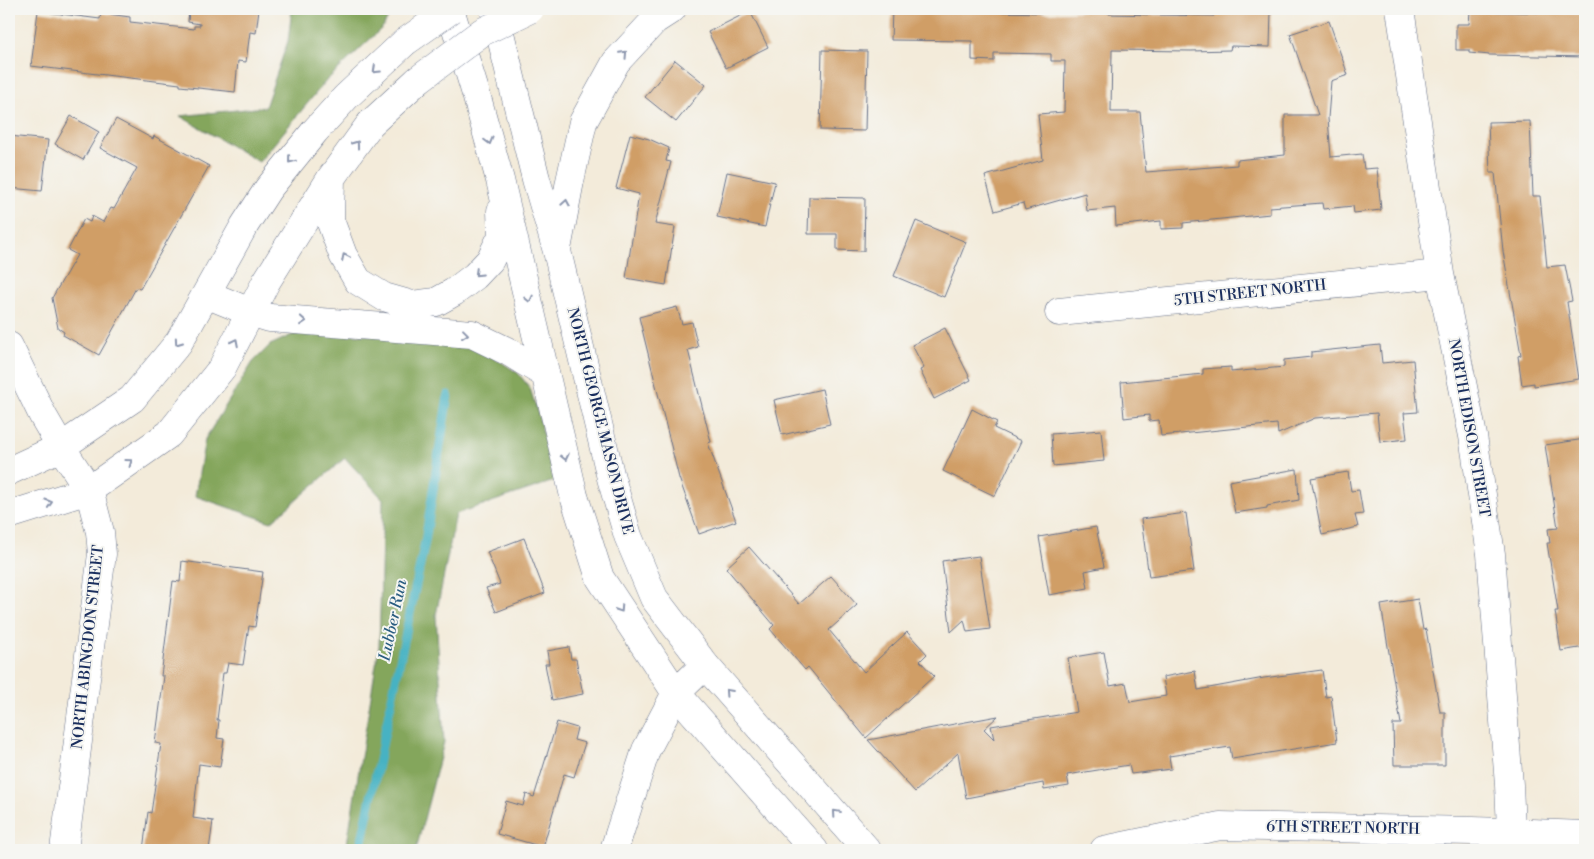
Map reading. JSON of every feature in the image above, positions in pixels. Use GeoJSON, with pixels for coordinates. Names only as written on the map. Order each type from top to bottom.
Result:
{"type":"FeatureCollection","features":[{"type":"Feature","properties":{"kind":"main road"},"geometry":{"type":"LineString","coordinates":[[9,470],[61,447],[132,399],[179,342],[244,226],[268,189],[314,131],[405,42],[451,9],[500,180],[574,496],[600,578],[676,693],[814,850]]}},
{"type":"Feature","properties":{"kind":"main road","name":"NORTH GEORGE MASON DRIVE"},"geometry":{"type":"LineString","coordinates":[[494,9],[536,179],[557,250],[611,478],[628,536],[654,598],[705,666],[867,850]]}},
{"type":"Feature","properties":{"kind":"main road"},"geometry":{"type":"LineString","coordinates":[[9,515],[90,490],[169,434],[222,368],[266,282],[330,178],[370,124],[418,80],[482,32],[530,9]]}},
{"type":"Feature","properties":{"kind":"main road"},"geometry":{"type":"LineString","coordinates":[[557,250],[583,122],[616,62],[655,20],[672,9]]}},
{"type":"Feature","properties":{"kind":"main road","name":"NORTH EDISON STREET"},"geometry":{"type":"LineString","coordinates":[[1400,9],[1440,274],[1473,436],[1492,554],[1512,842]]}},
{"type":"Feature","properties":{"kind":"main road"},"geometry":{"type":"LineString","coordinates":[[330,178],[330,220],[343,255],[358,281],[384,297],[412,305],[436,302],[454,292],[475,276],[490,260],[502,236],[500,180]]}},
{"type":"Feature","properties":{"kind":"main road","name":"5TH STREET NORTH"},"geometry":{"type":"LineString","coordinates":[[1059,312],[1440,274]]}},
{"type":"Feature","properties":{"kind":"main road"},"geometry":{"type":"LineString","coordinates":[[206,294],[250,312],[280,319],[472,334],[509,352],[545,374]]}},
{"type":"Feature","properties":{"kind":"main road","name":"NORTH ABINGDON STREET"},"geometry":{"type":"LineString","coordinates":[[9,346],[61,447],[90,490],[100,532],[102,554],[64,850]]}},
{"type":"Feature","properties":{"kind":"main road"},"geometry":{"type":"LineString","coordinates":[[614,850],[646,750],[676,693],[705,666]]}},
{"type":"Feature","properties":{"kind":"main road","name":"6TH STREET NORTH"},"geometry":{"type":"LineString","coordinates":[[1104,850],[1220,826],[1463,831],[1512,842],[1585,835]]}},
{"type":"Feature","properties":{"kind":"green space"},"geometry":{"type":"Polygon","coordinates":[[[292,9],[393,9],[383,27],[326,81],[259,162],[180,116],[265,107],[288,41],[292,9]]]}},
{"type":"Feature","properties":{"kind":"green space"},"geometry":{"type":"Polygon","coordinates":[[[317,332],[469,341],[518,373],[530,388],[554,481],[456,514],[436,615],[444,742],[416,850],[346,850],[379,646],[383,499],[345,458],[271,522],[195,496],[205,439],[253,362],[270,345],[292,335],[317,332]]]}},
{"type":"Feature","properties":{"kind":"building"},"geometry":{"type":"Polygon","coordinates":[[[189,9],[259,9],[256,33],[250,32],[246,62],[238,61],[235,92],[31,66],[38,11],[100,19],[101,13],[130,17],[130,22],[194,29],[194,26],[200,26],[200,24],[188,22],[189,9]]]}},
{"type":"Feature","properties":{"kind":"building"},"geometry":{"type":"Polygon","coordinates":[[[892,9],[1047,13],[1106,10],[1109,14],[1214,16],[1214,9],[1271,11],[1270,47],[1231,46],[1230,50],[1191,51],[1112,50],[1111,112],[1140,112],[1146,172],[1237,165],[1237,160],[1285,155],[1285,115],[1318,115],[1290,34],[1329,21],[1348,75],[1331,81],[1328,118],[1331,157],[1362,154],[1364,169],[1377,168],[1381,210],[1354,213],[1353,206],[1323,209],[1322,203],[1270,207],[1270,214],[1183,223],[1183,228],[1161,229],[1161,221],[1116,226],[1115,208],[1087,211],[1085,193],[1025,210],[1023,203],[995,211],[985,176],[1043,160],[1038,114],[1064,112],[1065,61],[1051,61],[1051,54],[994,53],[994,61],[972,60],[972,41],[891,40],[892,9]]]}},
{"type":"Feature","properties":{"kind":"building"},"geometry":{"type":"Polygon","coordinates":[[[750,11],[768,47],[726,68],[708,32],[750,11]]]}},
{"type":"Feature","properties":{"kind":"building"},"geometry":{"type":"Polygon","coordinates":[[[1470,11],[1585,14],[1585,57],[1490,55],[1469,53],[1469,50],[1456,50],[1456,24],[1469,24],[1470,11]]]}},
{"type":"Feature","properties":{"kind":"building"},"geometry":{"type":"Polygon","coordinates":[[[822,50],[867,51],[865,131],[820,130],[822,50]]]}},
{"type":"Feature","properties":{"kind":"building"},"geometry":{"type":"Polygon","coordinates":[[[675,60],[706,85],[676,122],[645,97],[675,60]]]}},
{"type":"Feature","properties":{"kind":"building"},"geometry":{"type":"Polygon","coordinates":[[[71,116],[99,132],[83,160],[55,144],[71,116]]]}},
{"type":"Feature","properties":{"kind":"building"},"geometry":{"type":"Polygon","coordinates":[[[116,119],[153,139],[154,136],[209,166],[140,289],[136,288],[99,355],[63,335],[64,332],[58,328],[52,298],[77,255],[68,250],[84,219],[90,222],[92,216],[103,222],[111,208],[114,209],[137,168],[100,148],[116,119]]]}},
{"type":"Feature","properties":{"kind":"building"},"geometry":{"type":"Polygon","coordinates":[[[1530,121],[1533,196],[1540,196],[1547,267],[1565,265],[1572,301],[1567,302],[1579,379],[1534,386],[1534,383],[1522,385],[1518,356],[1521,355],[1503,251],[1495,173],[1490,173],[1488,122],[1530,121]]]}},
{"type":"Feature","properties":{"kind":"building"},"geometry":{"type":"Polygon","coordinates":[[[630,134],[649,139],[669,148],[666,161],[671,162],[655,224],[675,227],[666,285],[626,278],[639,194],[616,188],[630,134]]]}},
{"type":"Feature","properties":{"kind":"building"},"geometry":{"type":"Polygon","coordinates":[[[9,136],[48,140],[42,191],[9,188],[9,136]]]}},
{"type":"Feature","properties":{"kind":"building"},"geometry":{"type":"Polygon","coordinates":[[[727,172],[775,182],[765,227],[717,217],[727,172]]]}},
{"type":"Feature","properties":{"kind":"building"},"geometry":{"type":"Polygon","coordinates":[[[809,197],[865,198],[864,251],[837,250],[837,234],[808,234],[809,197]]]}},
{"type":"Feature","properties":{"kind":"building"},"geometry":{"type":"Polygon","coordinates":[[[916,221],[966,242],[944,297],[894,276],[916,221]]]}},
{"type":"Feature","properties":{"kind":"building"},"geometry":{"type":"Polygon","coordinates":[[[677,307],[682,324],[692,322],[698,347],[688,350],[711,442],[708,443],[736,521],[699,534],[679,478],[639,317],[677,307]]]}},
{"type":"Feature","properties":{"kind":"building"},"geometry":{"type":"Polygon","coordinates":[[[945,328],[971,380],[934,399],[920,370],[924,368],[912,345],[945,328]]]}},
{"type":"Feature","properties":{"kind":"building"},"geometry":{"type":"Polygon","coordinates":[[[1380,345],[1382,363],[1413,360],[1418,412],[1404,413],[1407,439],[1380,442],[1377,413],[1315,418],[1278,434],[1277,424],[1161,436],[1159,420],[1149,421],[1149,415],[1124,418],[1121,382],[1203,374],[1203,369],[1231,367],[1231,372],[1284,367],[1284,360],[1311,357],[1311,352],[1380,345]]]}},
{"type":"Feature","properties":{"kind":"building"},"geometry":{"type":"Polygon","coordinates":[[[822,389],[830,424],[782,435],[774,400],[822,389]]]}},
{"type":"Feature","properties":{"kind":"building"},"geometry":{"type":"Polygon","coordinates":[[[972,409],[997,422],[994,428],[1021,441],[995,496],[943,471],[972,409]]]}},
{"type":"Feature","properties":{"kind":"building"},"geometry":{"type":"Polygon","coordinates":[[[1101,430],[1104,461],[1053,466],[1051,434],[1101,430]]]}},
{"type":"Feature","properties":{"kind":"building"},"geometry":{"type":"Polygon","coordinates":[[[1585,439],[1585,647],[1561,651],[1555,611],[1558,611],[1547,543],[1550,543],[1548,529],[1558,528],[1545,445],[1585,439]]]}},
{"type":"Feature","properties":{"kind":"building"},"geometry":{"type":"Polygon","coordinates":[[[1297,469],[1299,500],[1235,513],[1229,481],[1297,469]]]}},
{"type":"Feature","properties":{"kind":"building"},"geometry":{"type":"Polygon","coordinates":[[[1348,472],[1351,491],[1359,490],[1363,514],[1355,515],[1358,527],[1322,535],[1311,478],[1348,472]]]}},
{"type":"Feature","properties":{"kind":"building"},"geometry":{"type":"Polygon","coordinates":[[[1186,513],[1194,571],[1149,577],[1141,519],[1186,513]]]}},
{"type":"Feature","properties":{"kind":"building"},"geometry":{"type":"Polygon","coordinates":[[[1096,527],[1104,567],[1085,571],[1088,588],[1049,595],[1039,537],[1096,527]]]}},
{"type":"Feature","properties":{"kind":"building"},"geometry":{"type":"Polygon","coordinates":[[[524,538],[545,593],[496,612],[486,588],[500,584],[487,552],[524,538]]]}},
{"type":"Feature","properties":{"kind":"building"},"geometry":{"type":"Polygon","coordinates":[[[749,547],[799,604],[831,576],[857,605],[829,630],[864,672],[907,632],[927,654],[920,661],[934,676],[866,738],[808,667],[805,670],[770,629],[774,625],[726,568],[749,547]]]}},
{"type":"Feature","properties":{"kind":"building"},"geometry":{"type":"Polygon","coordinates":[[[979,556],[990,629],[967,632],[964,620],[951,632],[942,561],[979,556]]]}},
{"type":"Feature","properties":{"kind":"building"},"geometry":{"type":"Polygon","coordinates":[[[182,561],[263,572],[255,627],[249,626],[243,665],[228,663],[226,673],[223,673],[217,720],[219,720],[217,738],[224,739],[220,767],[199,764],[193,818],[213,821],[209,850],[143,850],[148,812],[151,813],[161,744],[155,743],[164,676],[161,676],[173,581],[180,582],[182,561]]]}},
{"type":"Feature","properties":{"kind":"building"},"geometry":{"type":"Polygon","coordinates":[[[1418,599],[1423,630],[1426,629],[1440,712],[1445,712],[1445,765],[1394,765],[1393,724],[1401,724],[1381,605],[1418,599]]]}},
{"type":"Feature","properties":{"kind":"building"},"geometry":{"type":"Polygon","coordinates":[[[569,647],[571,659],[576,659],[583,694],[552,700],[545,664],[549,664],[547,651],[569,647]]]}},
{"type":"Feature","properties":{"kind":"building"},"geometry":{"type":"Polygon","coordinates":[[[1104,652],[1110,686],[1126,683],[1130,702],[1166,696],[1163,677],[1195,671],[1198,690],[1322,670],[1326,697],[1331,696],[1337,742],[1232,759],[1230,747],[1169,756],[1171,769],[1131,774],[1129,765],[1067,775],[1069,786],[1044,790],[1043,783],[966,798],[958,753],[915,792],[868,740],[998,716],[984,729],[994,739],[991,726],[1077,712],[1068,658],[1104,652]]]}},
{"type":"Feature","properties":{"kind":"building"},"geometry":{"type":"Polygon","coordinates":[[[557,722],[577,728],[574,740],[585,743],[574,777],[564,774],[543,847],[497,834],[506,801],[523,806],[526,794],[534,797],[557,722]]]}},
{"type":"Feature","properties":{"kind":"waterway","name":"Lubber Run"},"geometry":{"type":"LineString","coordinates":[[360,850],[425,542],[448,395]]}}]}
